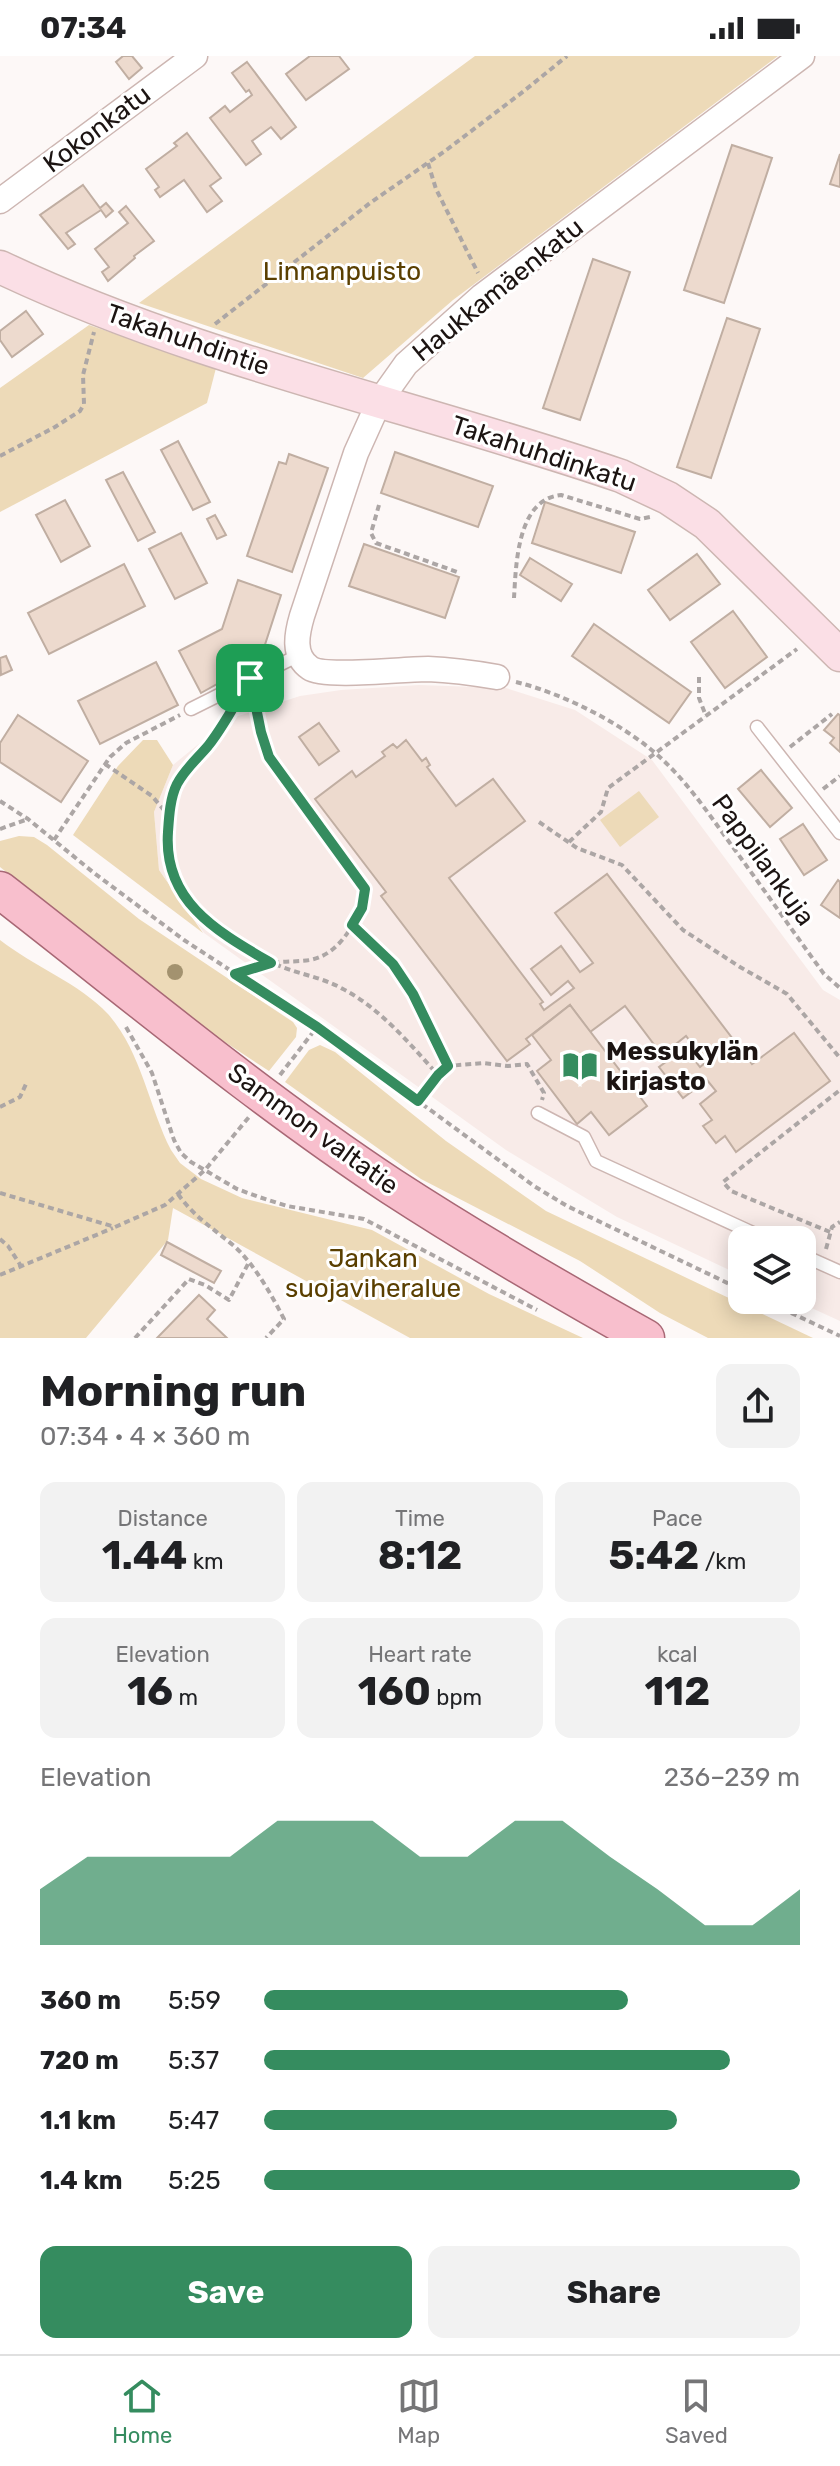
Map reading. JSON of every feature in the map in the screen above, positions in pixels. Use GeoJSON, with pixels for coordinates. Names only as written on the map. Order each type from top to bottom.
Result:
{"type":"FeatureCollection","features":[{"type":"Feature","properties":{"kind":"main road","name":"Sammon valtatie"},"geometry":{"type":"LineString","coordinates":[[0,890],[181,1033],[390,1185],[646,1338]]}},
{"type":"Feature","properties":{"kind":"street","name":"Kokonkatu"},"geometry":{"type":"LineString","coordinates":[[0,201],[195,56]]}},
{"type":"Feature","properties":{"kind":"street","name":"Haukkamäenkatu"},"geometry":{"type":"LineString","coordinates":[[299,655],[297,637],[302,616],[356,453],[379,402],[406,364],[460,313],[802,56]]}},
{"type":"Feature","properties":{"kind":"street","name":"Takahuhdintie"},"geometry":{"type":"LineString","coordinates":[[0,267],[103,311],[190,342],[379,402]]}},
{"type":"Feature","properties":{"kind":"street","name":"Takahuhdinkatu"},"geometry":{"type":"LineString","coordinates":[[379,402],[573,459],[621,476],[668,498],[707,524],[840,655]]}},
{"type":"Feature","properties":{"kind":"street"},"geometry":{"type":"LineString","coordinates":[[299,655],[309,668],[327,673],[424,669],[497,677]]}},
{"type":"Feature","properties":{"kind":"lane"},"geometry":{"type":"LineString","coordinates":[[191,709],[299,655]]}},
{"type":"Feature","properties":{"kind":"lane"},"geometry":{"type":"LineString","coordinates":[[757,727],[840,833]]}},
{"type":"Feature","properties":{"kind":"lane"},"geometry":{"type":"LineString","coordinates":[[538,1113],[584,1137],[596,1161],[738,1226]]}},
{"type":"Feature","properties":{"kind":"path"},"geometry":{"type":"LineString","coordinates":[[190,342],[567,56]]}},
{"type":"Feature","properties":{"kind":"path"},"geometry":{"type":"LineString","coordinates":[[428,163],[436,189],[488,292]]}},
{"type":"Feature","properties":{"kind":"path"},"geometry":{"type":"LineString","coordinates":[[0,456],[80,411],[84,404],[83,375],[87,356],[103,311]]}},
{"type":"Feature","properties":{"kind":"path"},"geometry":{"type":"LineString","coordinates":[[514,598],[522,532],[540,504],[550,496],[561,495],[640,519],[652,516],[668,498]]}},
{"type":"Feature","properties":{"kind":"path"},"geometry":{"type":"LineString","coordinates":[[379,505],[371,533],[376,543],[460,573]]}},
{"type":"Feature","properties":{"kind":"path"},"geometry":{"type":"LineString","coordinates":[[569,843],[601,812],[608,788],[804,644]]}},
{"type":"Feature","properties":{"kind":"path","name":"Pappilankuja"},"geometry":{"type":"LineString","coordinates":[[497,677],[578,705],[656,753],[687,786],[824,974],[840,988]]}},
{"type":"Feature","properties":{"kind":"path"},"geometry":{"type":"LineString","coordinates":[[699,677],[699,698],[706,716]]}},
{"type":"Feature","properties":{"kind":"path"},"geometry":{"type":"LineString","coordinates":[[250,678],[216,733],[190,763],[175,787],[169,816],[169,867],[181,892],[218,932],[271,963],[343,988],[384,1018],[438,1075]]}},
{"type":"Feature","properties":{"kind":"path"},"geometry":{"type":"LineString","coordinates":[[235,974],[271,963],[324,955],[336,946],[352,925],[362,908],[365,889],[269,757],[250,678]]}},
{"type":"Feature","properties":{"kind":"path"},"geometry":{"type":"LineString","coordinates":[[54,840],[105,764],[126,743],[191,709]]}},
{"type":"Feature","properties":{"kind":"path"},"geometry":{"type":"LineString","coordinates":[[778,755],[832,714]]}},
{"type":"Feature","properties":{"kind":"path"},"geometry":{"type":"LineString","coordinates":[[105,764],[152,796],[169,816]]}},
{"type":"Feature","properties":{"kind":"path"},"geometry":{"type":"LineString","coordinates":[[0,801],[28,819],[105,882],[235,974],[317,1027],[534,1186],[567,1206],[728,1283]]}},
{"type":"Feature","properties":{"kind":"path"},"geometry":{"type":"LineString","coordinates":[[0,829],[28,819]]}},
{"type":"Feature","properties":{"kind":"path"},"geometry":{"type":"LineString","coordinates":[[539,822],[577,848],[622,865],[683,930],[787,994],[840,1058]]}},
{"type":"Feature","properties":{"kind":"path"},"geometry":{"type":"LineString","coordinates":[[352,925],[400,974],[448,1066]]}},
{"type":"Feature","properties":{"kind":"path"},"geometry":{"type":"LineString","coordinates":[[126,1027],[152,1073],[181,1153],[205,1170],[237,1189],[287,1206],[364,1219],[546,1314]]}},
{"type":"Feature","properties":{"kind":"path"},"geometry":{"type":"LineString","coordinates":[[278,1077],[317,1027]]}},
{"type":"Feature","properties":{"kind":"path"},"geometry":{"type":"LineString","coordinates":[[418,1101],[448,1066],[527,1064],[544,1093],[538,1113]]}},
{"type":"Feature","properties":{"kind":"path"},"geometry":{"type":"LineString","coordinates":[[0,1107],[20,1097],[26,1084]]}},
{"type":"Feature","properties":{"kind":"path"},"geometry":{"type":"LineString","coordinates":[[830,1232],[731,1191],[723,1182],[840,1090]]}},
{"type":"Feature","properties":{"kind":"path"},"geometry":{"type":"LineString","coordinates":[[0,1275],[165,1205],[205,1170],[249,1117]]}},
{"type":"Feature","properties":{"kind":"path"},"geometry":{"type":"LineString","coordinates":[[0,1193],[115,1227]]}},
{"type":"Feature","properties":{"kind":"path"},"geometry":{"type":"LineString","coordinates":[[178,1194],[194,1213],[249,1263],[284,1319],[266,1338]]}},
{"type":"Feature","properties":{"kind":"path"},"geometry":{"type":"LineString","coordinates":[[834,1270],[825,1246],[830,1232],[840,1222]]}},
{"type":"Feature","properties":{"kind":"path"},"geometry":{"type":"LineString","coordinates":[[0,1239],[21,1266]]}},
{"type":"Feature","properties":{"kind":"path"},"geometry":{"type":"LineString","coordinates":[[135,1338],[189,1279],[229,1300],[249,1263]]}},
{"type":"Feature","properties":{"kind":"path"},"geometry":{"type":"LineString","coordinates":[[794,1314],[840,1336]]}},
{"type":"Feature","properties":{"kind":"shaded area"},"geometry":{"type":"Polygon","coordinates":[[[419,685],[506,688],[575,710],[652,760],[823,990],[840,1000],[840,1321],[816,1310],[816,1226],[728,1226],[728,1269],[617,1217],[506,1150],[204,933],[159,870],[154,812],[173,765],[229,719],[300,696],[419,685]]]}},
{"type":"Feature","properties":{"kind":"green space","name":"Linnanpuisto"},"geometry":{"type":"Polygon","coordinates":[[[475,56],[778,56],[453,300],[363,378],[139,303],[475,56]]]}},
{"type":"Feature","properties":{"kind":"green space"},"geometry":{"type":"Polygon","coordinates":[[[89,325],[216,368],[207,403],[0,512],[0,388],[89,325]]]}},
{"type":"Feature","properties":{"kind":"green space"},"geometry":{"type":"Polygon","coordinates":[[[143,740],[157,740],[173,765],[154,812],[159,870],[203,933],[73,835],[118,766],[143,740]]]}},
{"type":"Feature","properties":{"kind":"green space"},"geometry":{"type":"Polygon","coordinates":[[[639,791],[659,817],[620,847],[600,820],[639,791]]]}},
{"type":"Feature","properties":{"kind":"green space"},"geometry":{"type":"Polygon","coordinates":[[[19,836],[34,837],[47,845],[139,919],[293,1022],[297,1028],[296,1037],[269,1071],[190,1019],[0,867],[0,841],[19,836]]]}},
{"type":"Feature","properties":{"kind":"green space","name":"Jankan suojaviheralue"},"geometry":{"type":"Polygon","coordinates":[[[0,940],[84,993],[108,1014],[137,1062],[171,1150],[180,1163],[201,1179],[242,1198],[372,1230],[489,1294],[583,1338],[410,1338],[173,1208],[168,1240],[86,1338],[0,1338],[0,940]]]}},
{"type":"Feature","properties":{"kind":"green space"},"geometry":{"type":"Polygon","coordinates":[[[320,1045],[335,1052],[446,1141],[546,1211],[728,1298],[728,1314],[763,1314],[813,1338],[708,1338],[660,1313],[580,1261],[421,1179],[285,1082],[309,1050],[320,1045]]]}},
{"type":"Feature","properties":{"kind":"building"},"geometry":{"type":"Polygon","coordinates":[[[123,56],[132,56],[142,68],[129,79],[116,62],[123,56]]]}},
{"type":"Feature","properties":{"kind":"building"},"geometry":{"type":"Polygon","coordinates":[[[310,56],[339,56],[349,69],[306,100],[286,74],[310,56]]]}},
{"type":"Feature","properties":{"kind":"building"},"geometry":{"type":"Polygon","coordinates":[[[247,62],[296,127],[281,139],[271,127],[252,141],[261,154],[246,165],[210,118],[225,106],[230,112],[252,95],[249,90],[246,92],[232,73],[247,62]]]}},
{"type":"Feature","properties":{"kind":"building"},"geometry":{"type":"Polygon","coordinates":[[[187,133],[221,178],[210,186],[222,201],[207,212],[184,180],[160,197],[155,190],[159,187],[146,169],[177,146],[174,143],[187,133]]]}},
{"type":"Feature","properties":{"kind":"building"},"geometry":{"type":"Polygon","coordinates":[[[732,145],[772,158],[724,303],[684,290],[732,145]]]}},
{"type":"Feature","properties":{"kind":"building"},"geometry":{"type":"Polygon","coordinates":[[[840,154],[840,187],[830,184],[840,154]]]}},
{"type":"Feature","properties":{"kind":"building"},"geometry":{"type":"Polygon","coordinates":[[[83,185],[100,208],[106,203],[113,211],[106,217],[101,210],[66,233],[75,244],[68,249],[40,215],[83,185]]]}},
{"type":"Feature","properties":{"kind":"building"},"geometry":{"type":"Polygon","coordinates":[[[126,206],[154,241],[108,281],[102,272],[109,267],[95,249],[128,223],[119,212],[126,206]]]}},
{"type":"Feature","properties":{"kind":"building"},"geometry":{"type":"Polygon","coordinates":[[[593,259],[630,272],[580,420],[543,408],[593,259]]]}},
{"type":"Feature","properties":{"kind":"building"},"geometry":{"type":"Polygon","coordinates":[[[26,311],[43,334],[12,357],[0,340],[0,331],[26,311]]]}},
{"type":"Feature","properties":{"kind":"building"},"geometry":{"type":"Polygon","coordinates":[[[727,318],[760,329],[711,478],[677,467],[727,318]]]}},
{"type":"Feature","properties":{"kind":"building"},"geometry":{"type":"Polygon","coordinates":[[[178,441],[210,502],[193,510],[161,450],[178,441]]]}},
{"type":"Feature","properties":{"kind":"building"},"geometry":{"type":"Polygon","coordinates":[[[395,452],[493,486],[478,527],[381,493],[395,452]]]}},
{"type":"Feature","properties":{"kind":"building"},"geometry":{"type":"Polygon","coordinates":[[[289,454],[328,468],[292,572],[247,556],[279,462],[286,464],[289,454]]]}},
{"type":"Feature","properties":{"kind":"building"},"geometry":{"type":"Polygon","coordinates":[[[123,472],[155,532],[138,541],[106,480],[123,472]]]}},
{"type":"Feature","properties":{"kind":"building"},"geometry":{"type":"Polygon","coordinates":[[[65,500],[90,546],[61,562],[36,515],[65,500]]]}},
{"type":"Feature","properties":{"kind":"building"},"geometry":{"type":"Polygon","coordinates":[[[545,502],[635,532],[621,573],[532,543],[545,502]]]}},
{"type":"Feature","properties":{"kind":"building"},"geometry":{"type":"Polygon","coordinates":[[[215,515],[226,535],[217,539],[207,519],[215,515]]]}},
{"type":"Feature","properties":{"kind":"building"},"geometry":{"type":"Polygon","coordinates":[[[181,533],[207,583],[175,599],[149,549],[181,533]]]}},
{"type":"Feature","properties":{"kind":"building"},"geometry":{"type":"Polygon","coordinates":[[[364,544],[459,577],[445,618],[349,586],[364,544]]]}},
{"type":"Feature","properties":{"kind":"building"},"geometry":{"type":"Polygon","coordinates":[[[697,554],[720,584],[670,620],[648,590],[697,554]]]}},
{"type":"Feature","properties":{"kind":"building"},"geometry":{"type":"Polygon","coordinates":[[[530,558],[572,584],[561,601],[520,575],[530,558]]]}},
{"type":"Feature","properties":{"kind":"building"},"geometry":{"type":"Polygon","coordinates":[[[124,564],[145,606],[49,654],[28,613],[124,564]]]}},
{"type":"Feature","properties":{"kind":"building"},"geometry":{"type":"Polygon","coordinates":[[[238,580],[281,595],[260,660],[201,693],[179,651],[222,629],[238,580]]]}},
{"type":"Feature","properties":{"kind":"building"},"geometry":{"type":"Polygon","coordinates":[[[733,611],[767,657],[725,688],[691,642],[733,611]]]}},
{"type":"Feature","properties":{"kind":"building"},"geometry":{"type":"Polygon","coordinates":[[[594,624],[691,692],[669,723],[572,656],[594,624]]]}},
{"type":"Feature","properties":{"kind":"building"},"geometry":{"type":"Polygon","coordinates":[[[6,656],[12,670],[1,675],[0,658],[6,656]]]}},
{"type":"Feature","properties":{"kind":"building"},"geometry":{"type":"Polygon","coordinates":[[[156,662],[178,705],[100,744],[78,701],[156,662]]]}},
{"type":"Feature","properties":{"kind":"building"},"geometry":{"type":"Polygon","coordinates":[[[838,714],[840,752],[830,743],[834,738],[824,730],[838,714]]]}},
{"type":"Feature","properties":{"kind":"building"},"geometry":{"type":"Polygon","coordinates":[[[18,715],[88,761],[61,802],[0,762],[0,743],[18,715]]]}},
{"type":"Feature","properties":{"kind":"building"},"geometry":{"type":"Polygon","coordinates":[[[319,723],[339,751],[319,765],[299,737],[319,723]]]}},
{"type":"Feature","properties":{"kind":"building"},"geometry":{"type":"Polygon","coordinates":[[[406,740],[422,761],[426,758],[430,765],[427,767],[456,806],[493,779],[525,821],[449,878],[543,1002],[540,1004],[544,1010],[574,988],[568,981],[551,995],[531,969],[561,946],[580,972],[593,963],[555,913],[607,874],[752,1064],[794,1033],[830,1081],[736,1152],[725,1136],[716,1143],[703,1126],[712,1120],[700,1104],[716,1091],[707,1080],[683,1098],[659,1067],[685,1048],[700,1067],[706,1062],[686,1036],[662,1055],[625,1006],[590,1032],[570,1005],[526,1039],[530,1044],[507,1061],[381,896],[386,892],[315,799],[352,771],[356,777],[385,756],[382,752],[393,744],[397,748],[406,740]]]}},
{"type":"Feature","properties":{"kind":"building"},"geometry":{"type":"Polygon","coordinates":[[[761,770],[792,808],[770,827],[738,789],[761,770]]]}},
{"type":"Feature","properties":{"kind":"building"},"geometry":{"type":"Polygon","coordinates":[[[803,824],[827,860],[804,875],[780,839],[803,824]]]}},
{"type":"Feature","properties":{"kind":"building"},"geometry":{"type":"Polygon","coordinates":[[[838,880],[840,882],[840,918],[821,905],[838,880]]]}},
{"type":"Feature","properties":{"kind":"building","name":"Messukylän kirjasto"},"geometry":{"type":"Polygon","coordinates":[[[570,1005],[647,1106],[609,1135],[591,1112],[577,1124],[537,1071],[551,1060],[532,1035],[570,1005]]]}},
{"type":"Feature","properties":{"kind":"building"},"geometry":{"type":"Polygon","coordinates":[[[167,1242],[221,1271],[214,1283],[161,1255],[167,1242]]]}},
{"type":"Feature","properties":{"kind":"building"},"geometry":{"type":"Polygon","coordinates":[[[199,1295],[215,1310],[207,1319],[227,1338],[157,1338],[199,1295]]]}},
{"type":"Feature","properties":{"kind":"place","name":"Messukylän kirjasto"},"geometry":{"type":"Point","coordinates":[580,1066]}},
{"type":"Feature","properties":{"kind":"route"},"geometry":{"type":"LineString","coordinates":[[250,678],[269,757],[365,889],[362,908],[352,925],[393,964],[413,994],[448,1066],[418,1101],[317,1027],[235,974],[271,963],[218,932],[199,914],[174,880],[169,867],[167,843],[175,787],[190,763],[208,746],[250,678]]}}]}
